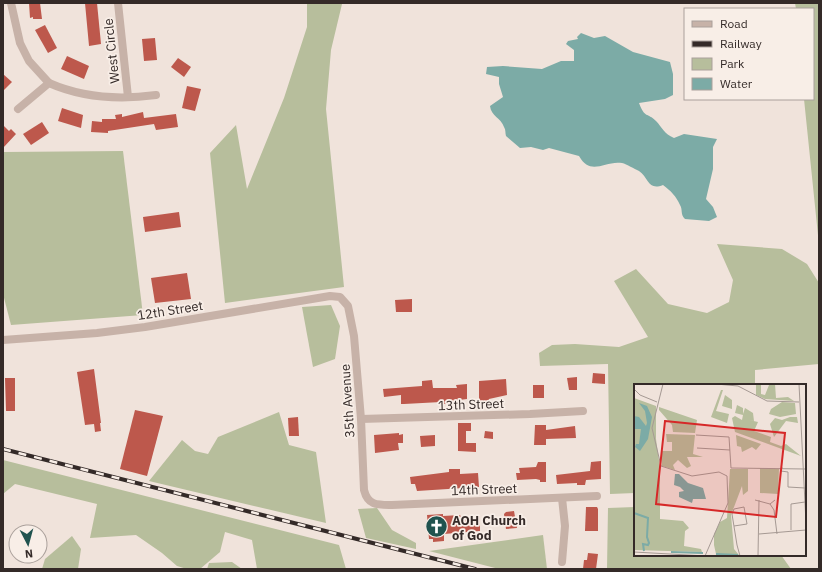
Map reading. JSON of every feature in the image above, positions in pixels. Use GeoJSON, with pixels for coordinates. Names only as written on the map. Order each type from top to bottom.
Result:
{"type":"FeatureCollection","features":[{"type":"Feature","properties":{"kind":"street","name":"West Circle"},"geometry":{"type":"LineString","coordinates":[[11,3],[20,43],[29,62],[49,83],[89,96],[128,97],[156,95]]}},
{"type":"Feature","properties":{"kind":"street","name":"West Circle"},"geometry":{"type":"LineString","coordinates":[[118,3],[128,97]]}},
{"type":"Feature","properties":{"kind":"street"},"geometry":{"type":"LineString","coordinates":[[18,109],[49,83]]}},
{"type":"Feature","properties":{"kind":"street","name":"12th Street"},"geometry":{"type":"LineString","coordinates":[[3,340],[118,330],[330,296],[340,297]]}},
{"type":"Feature","properties":{"kind":"street","name":"35th Avenue"},"geometry":{"type":"LineString","coordinates":[[340,297],[348,306],[354,336],[361,419],[364,490],[366,498],[372,504]]}},
{"type":"Feature","properties":{"kind":"street","name":"13th Street"},"geometry":{"type":"LineString","coordinates":[[361,419],[583,411]]}},
{"type":"Feature","properties":{"kind":"street","name":"14th Street"},"geometry":{"type":"LineString","coordinates":[[372,504],[392,505],[597,496]]}},
{"type":"Feature","properties":{"kind":"street"},"geometry":{"type":"LineString","coordinates":[[562,498],[565,526],[562,562]]}},
{"type":"Feature","properties":{"kind":"green space"},"geometry":{"type":"Polygon","coordinates":[[[307,3],[342,4],[331,50],[326,109],[344,287],[225,303],[210,153],[236,125],[247,189],[284,98],[307,27],[307,3]]]}},
{"type":"Feature","properties":{"kind":"green space"},"geometry":{"type":"Polygon","coordinates":[[[795,3],[819,3],[819,245],[804,100],[814,100],[814,8],[796,8],[795,3]]]}},
{"type":"Feature","properties":{"kind":"green space"},"geometry":{"type":"Polygon","coordinates":[[[123,151],[143,315],[11,325],[3,294],[3,152],[123,151]]]}},
{"type":"Feature","properties":{"kind":"green space"},"geometry":{"type":"Polygon","coordinates":[[[717,244],[782,249],[807,264],[819,283],[819,364],[755,370],[755,384],[634,384],[634,493],[610,494],[608,364],[540,366],[539,353],[552,345],[575,344],[619,347],[648,337],[614,281],[636,269],[668,304],[707,313],[729,302],[733,280],[717,244]]]}},
{"type":"Feature","properties":{"kind":"green space"},"geometry":{"type":"Polygon","coordinates":[[[331,305],[340,326],[335,359],[313,367],[302,307],[331,305]]]}},
{"type":"Feature","properties":{"kind":"green space"},"geometry":{"type":"Polygon","coordinates":[[[279,412],[289,445],[316,452],[326,523],[149,481],[182,440],[195,451],[208,454],[218,437],[279,412]]]}},
{"type":"Feature","properties":{"kind":"green space"},"geometry":{"type":"Polygon","coordinates":[[[3,460],[339,545],[346,569],[257,569],[252,540],[225,532],[220,552],[200,569],[187,569],[177,566],[162,553],[136,535],[90,538],[97,504],[15,484],[3,494],[3,460]]]}},
{"type":"Feature","properties":{"kind":"green space"},"geometry":{"type":"Polygon","coordinates":[[[634,507],[634,556],[782,556],[791,569],[607,569],[608,508],[634,507]]]}},
{"type":"Feature","properties":{"kind":"green space"},"geometry":{"type":"Polygon","coordinates":[[[377,508],[392,530],[416,543],[416,549],[366,538],[358,509],[377,508]]]}},
{"type":"Feature","properties":{"kind":"green space"},"geometry":{"type":"Polygon","coordinates":[[[543,535],[547,569],[499,569],[429,551],[543,535]]]}},
{"type":"Feature","properties":{"kind":"green space"},"geometry":{"type":"Polygon","coordinates":[[[72,536],[81,549],[78,569],[42,569],[44,564],[48,564],[48,556],[72,536]]]}},
{"type":"Feature","properties":{"kind":"green space"},"geometry":{"type":"Polygon","coordinates":[[[232,562],[242,569],[207,569],[209,563],[232,562]]]}},
{"type":"Feature","properties":{"kind":"water"},"geometry":{"type":"Polygon","coordinates":[[[581,33],[594,38],[605,36],[633,52],[670,62],[673,74],[673,95],[665,99],[639,103],[645,113],[653,118],[665,132],[674,138],[684,134],[717,139],[713,147],[713,169],[706,199],[713,207],[717,217],[709,221],[685,219],[675,196],[668,189],[663,185],[651,185],[639,171],[622,163],[593,167],[588,166],[579,156],[549,148],[543,150],[531,147],[520,148],[506,136],[503,124],[492,112],[490,106],[503,97],[499,84],[499,77],[486,74],[487,67],[503,66],[542,69],[561,61],[574,61],[574,50],[566,44],[568,41],[578,39],[577,37],[581,33]]]}},
{"type":"Feature","properties":{"kind":"building"},"geometry":{"type":"Polygon","coordinates":[[[29,3],[40,3],[42,19],[33,19],[33,17],[30,18],[29,3]]]}},
{"type":"Feature","properties":{"kind":"building"},"geometry":{"type":"Polygon","coordinates":[[[85,3],[97,3],[101,44],[89,46],[85,3]]]}},
{"type":"Feature","properties":{"kind":"building"},"geometry":{"type":"Polygon","coordinates":[[[45,25],[57,48],[48,53],[35,30],[45,25]]]}},
{"type":"Feature","properties":{"kind":"building"},"geometry":{"type":"Polygon","coordinates":[[[155,38],[157,60],[144,61],[142,39],[155,38]]]}},
{"type":"Feature","properties":{"kind":"building"},"geometry":{"type":"Polygon","coordinates":[[[67,56],[89,66],[84,79],[61,69],[67,56]]]}},
{"type":"Feature","properties":{"kind":"building"},"geometry":{"type":"Polygon","coordinates":[[[178,58],[191,67],[184,77],[171,67],[178,58]]]}},
{"type":"Feature","properties":{"kind":"building"},"geometry":{"type":"Polygon","coordinates":[[[3,74],[12,82],[3,91],[3,74]]]}},
{"type":"Feature","properties":{"kind":"building"},"geometry":{"type":"Polygon","coordinates":[[[187,86],[201,89],[195,111],[182,108],[187,86]]]}},
{"type":"Feature","properties":{"kind":"building"},"geometry":{"type":"Polygon","coordinates":[[[62,108],[83,115],[81,128],[58,121],[62,108]]]}},
{"type":"Feature","properties":{"kind":"building"},"geometry":{"type":"Polygon","coordinates":[[[143,112],[144,118],[176,114],[178,127],[156,130],[154,124],[108,131],[108,133],[91,132],[92,121],[102,122],[102,119],[116,119],[115,115],[122,114],[122,117],[143,112]]]}},
{"type":"Feature","properties":{"kind":"building"},"geometry":{"type":"Polygon","coordinates":[[[42,122],[49,133],[31,145],[23,134],[42,122]]]}},
{"type":"Feature","properties":{"kind":"building"},"geometry":{"type":"Polygon","coordinates":[[[3,125],[9,131],[11,129],[16,134],[3,148],[3,125]]]}},
{"type":"Feature","properties":{"kind":"building"},"geometry":{"type":"Polygon","coordinates":[[[179,212],[181,227],[145,232],[143,217],[179,212]]]}},
{"type":"Feature","properties":{"kind":"building"},"geometry":{"type":"Polygon","coordinates":[[[187,273],[191,299],[155,303],[151,278],[187,273]]]}},
{"type":"Feature","properties":{"kind":"building"},"geometry":{"type":"Polygon","coordinates":[[[412,299],[412,312],[396,312],[395,300],[412,299]]]}},
{"type":"Feature","properties":{"kind":"building"},"geometry":{"type":"Polygon","coordinates":[[[94,369],[101,423],[101,431],[95,432],[94,424],[85,425],[77,372],[94,369]]]}},
{"type":"Feature","properties":{"kind":"building"},"geometry":{"type":"Polygon","coordinates":[[[593,373],[605,374],[605,384],[592,383],[593,373]]]}},
{"type":"Feature","properties":{"kind":"building"},"geometry":{"type":"Polygon","coordinates":[[[577,377],[577,390],[569,390],[567,378],[577,377]]]}},
{"type":"Feature","properties":{"kind":"building"},"geometry":{"type":"Polygon","coordinates":[[[5,378],[15,378],[15,411],[6,411],[5,378]]]}},
{"type":"Feature","properties":{"kind":"building"},"geometry":{"type":"Polygon","coordinates":[[[506,379],[507,395],[489,399],[489,403],[479,403],[479,381],[506,379]]]}},
{"type":"Feature","properties":{"kind":"building"},"geometry":{"type":"Polygon","coordinates":[[[432,380],[433,388],[457,388],[456,385],[467,384],[467,399],[451,401],[451,404],[441,404],[441,402],[401,404],[401,395],[384,397],[383,389],[422,386],[422,381],[432,380]]]}},
{"type":"Feature","properties":{"kind":"building"},"geometry":{"type":"Polygon","coordinates":[[[533,385],[544,385],[544,398],[533,398],[533,385]]]}},
{"type":"Feature","properties":{"kind":"building"},"geometry":{"type":"Polygon","coordinates":[[[135,410],[163,416],[147,476],[120,469],[135,410]]]}},
{"type":"Feature","properties":{"kind":"building"},"geometry":{"type":"Polygon","coordinates":[[[298,417],[299,436],[289,436],[288,418],[298,417]]]}},
{"type":"Feature","properties":{"kind":"building"},"geometry":{"type":"Polygon","coordinates":[[[458,423],[471,423],[471,431],[466,431],[466,443],[476,443],[476,452],[458,451],[458,423]]]}},
{"type":"Feature","properties":{"kind":"building"},"geometry":{"type":"Polygon","coordinates":[[[535,425],[546,425],[546,430],[575,426],[576,438],[546,439],[546,445],[534,445],[535,425]]]}},
{"type":"Feature","properties":{"kind":"building"},"geometry":{"type":"Polygon","coordinates":[[[485,431],[493,432],[493,439],[484,438],[485,431]]]}},
{"type":"Feature","properties":{"kind":"building"},"geometry":{"type":"Polygon","coordinates":[[[399,433],[399,435],[403,434],[403,443],[398,443],[399,450],[375,453],[374,435],[399,433]]]}},
{"type":"Feature","properties":{"kind":"building"},"geometry":{"type":"Polygon","coordinates":[[[435,435],[435,446],[421,447],[420,436],[435,435]]]}},
{"type":"Feature","properties":{"kind":"building"},"geometry":{"type":"Polygon","coordinates":[[[601,461],[601,479],[586,480],[585,485],[577,485],[577,483],[557,484],[556,475],[590,471],[591,462],[601,461]]]}},
{"type":"Feature","properties":{"kind":"building"},"geometry":{"type":"Polygon","coordinates":[[[538,462],[546,462],[546,482],[540,482],[540,480],[536,479],[517,480],[516,473],[520,473],[519,468],[536,467],[538,462]]]}},
{"type":"Feature","properties":{"kind":"building"},"geometry":{"type":"Polygon","coordinates":[[[449,469],[460,469],[460,474],[478,473],[479,487],[417,491],[415,484],[411,484],[410,477],[449,472],[449,469]]]}},
{"type":"Feature","properties":{"kind":"building"},"geometry":{"type":"Polygon","coordinates":[[[586,507],[597,507],[598,509],[598,531],[585,531],[586,507]]]}},
{"type":"Feature","properties":{"kind":"building"},"geometry":{"type":"Polygon","coordinates":[[[514,511],[517,528],[506,529],[504,514],[506,512],[514,511]]]}},
{"type":"Feature","properties":{"kind":"building"},"geometry":{"type":"Polygon","coordinates":[[[443,514],[443,516],[460,515],[461,517],[480,516],[480,531],[444,534],[444,541],[433,542],[433,539],[429,539],[427,515],[443,514]]]}},
{"type":"Feature","properties":{"kind":"building"},"geometry":{"type":"Polygon","coordinates":[[[588,553],[598,554],[596,569],[583,569],[584,560],[587,560],[588,553]]]}},
{"type":"Feature","properties":{"kind":"railway"},"geometry":{"type":"LineString","coordinates":[[3,449],[475,569]]}},
{"type":"Feature","properties":{"kind":"place","name":"AOH Church of God"},"geometry":{"type":"Point","coordinates":[436,527]}}]}
